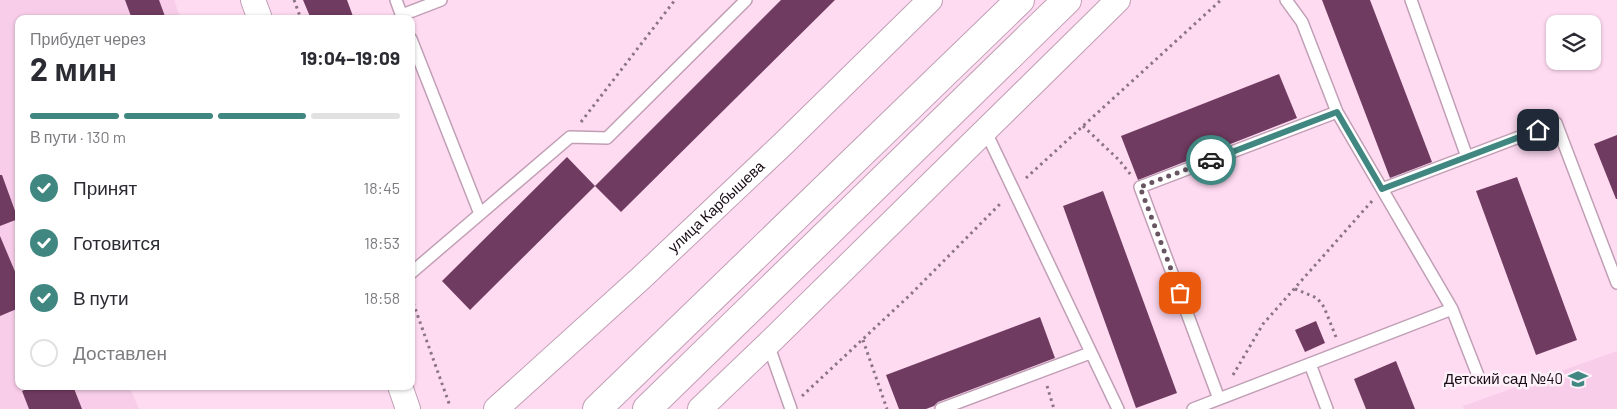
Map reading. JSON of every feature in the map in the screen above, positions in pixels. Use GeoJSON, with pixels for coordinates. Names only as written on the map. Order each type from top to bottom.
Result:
{"type":"FeatureCollection","features":[{"type":"Feature","properties":{"kind":"street"},"geometry":{"type":"LineString","coordinates":[[253,0],[259,15]]}},
{"type":"Feature","properties":{"kind":"street","name":"улица Карбышева"},"geometry":{"type":"LineString","coordinates":[[496,409],[640,279],[930,0]]}},
{"type":"Feature","properties":{"kind":"street"},"geometry":{"type":"LineString","coordinates":[[597,409],[1020,0]]}},
{"type":"Feature","properties":{"kind":"street"},"geometry":{"type":"LineString","coordinates":[[647,409],[1067,0]]}},
{"type":"Feature","properties":{"kind":"street"},"geometry":{"type":"LineString","coordinates":[[700,409],[1118,0]]}},
{"type":"Feature","properties":{"kind":"street"},"geometry":{"type":"LineString","coordinates":[[401,390],[408,409]]}},
{"type":"Feature","properties":{"kind":"lane"},"geometry":{"type":"LineString","coordinates":[[396,0],[401,15]]}},
{"type":"Feature","properties":{"kind":"lane"},"geometry":{"type":"LineString","coordinates":[[407,15],[441,0]]}},
{"type":"Feature","properties":{"kind":"lane"},"geometry":{"type":"LineString","coordinates":[[415,270],[570,137],[607,138],[746,0]]}},
{"type":"Feature","properties":{"kind":"lane"},"geometry":{"type":"LineString","coordinates":[[1286,0],[1302,22],[1337,112],[1452,309],[1479,378]]}},
{"type":"Feature","properties":{"kind":"lane"},"geometry":{"type":"LineString","coordinates":[[1411,0],[1467,157]]}},
{"type":"Feature","properties":{"kind":"lane"},"geometry":{"type":"LineString","coordinates":[[415,49],[480,214]]}},
{"type":"Feature","properties":{"kind":"lane"},"geometry":{"type":"LineString","coordinates":[[1219,399],[1140,187],[1337,112]]}},
{"type":"Feature","properties":{"kind":"lane"},"geometry":{"type":"LineString","coordinates":[[1382,189],[1556,123],[1617,283]]}},
{"type":"Feature","properties":{"kind":"lane"},"geometry":{"type":"LineString","coordinates":[[986,130],[1118,409]]}},
{"type":"Feature","properties":{"kind":"lane"},"geometry":{"type":"LineString","coordinates":[[1193,409],[1452,309]]}},
{"type":"Feature","properties":{"kind":"lane"},"geometry":{"type":"LineString","coordinates":[[768,344],[791,409]]}},
{"type":"Feature","properties":{"kind":"lane"},"geometry":{"type":"LineString","coordinates":[[941,409],[1090,353]]}},
{"type":"Feature","properties":{"kind":"lane"},"geometry":{"type":"LineString","coordinates":[[1310,364],[1328,409]]}},
{"type":"Feature","properties":{"kind":"path"},"geometry":{"type":"LineString","coordinates":[[294,0],[300,15]]}},
{"type":"Feature","properties":{"kind":"path"},"geometry":{"type":"LineString","coordinates":[[570,137],[675,0]]}},
{"type":"Feature","properties":{"kind":"path"},"geometry":{"type":"LineString","coordinates":[[1082,125],[1119,160],[1140,187]]}},
{"type":"Feature","properties":{"kind":"path"},"geometry":{"type":"LineString","coordinates":[[1219,399],[1263,324],[1382,189]]}},
{"type":"Feature","properties":{"kind":"path"},"geometry":{"type":"LineString","coordinates":[[1295,289],[1317,298],[1324,307],[1342,352]]}},
{"type":"Feature","properties":{"kind":"path"},"geometry":{"type":"LineString","coordinates":[[415,308],[450,406]]}},
{"type":"Feature","properties":{"kind":"path"},"geometry":{"type":"LineString","coordinates":[[863,340],[887,409]]}},
{"type":"Feature","properties":{"kind":"path"},"geometry":{"type":"LineString","coordinates":[[1042,371],[1054,409]]}},
{"type":"Feature","properties":{"kind":"shaded area"},"geometry":{"type":"Polygon","coordinates":[[[0,0],[174,0],[180,15],[15,15],[15,390],[131,390],[139,409],[0,409],[0,0]]]}},
{"type":"Feature","properties":{"kind":"shaded area","name":"Детский сад №40"},"geometry":{"type":"Polygon","coordinates":[[[1617,351],[1617,409],[1464,409],[1463,406],[1617,351]]]}},
{"type":"Feature","properties":{"kind":"building"},"geometry":{"type":"Polygon","coordinates":[[[125,0],[159,0],[165,15],[131,15],[125,0]]]}},
{"type":"Feature","properties":{"kind":"building"},"geometry":{"type":"Polygon","coordinates":[[[303,0],[347,0],[353,15],[309,15],[303,0]]]}},
{"type":"Feature","properties":{"kind":"building"},"geometry":{"type":"Polygon","coordinates":[[[781,0],[835,0],[621,212],[595,186],[781,0]]]}},
{"type":"Feature","properties":{"kind":"building"},"geometry":{"type":"Polygon","coordinates":[[[1322,0],[1370,0],[1432,162],[1390,178],[1322,0]]]}},
{"type":"Feature","properties":{"kind":"building"},"geometry":{"type":"Polygon","coordinates":[[[1279,74],[1297,118],[1138,180],[1121,136],[1279,74]]]}},
{"type":"Feature","properties":{"kind":"building"},"geometry":{"type":"Polygon","coordinates":[[[1617,135],[1617,199],[1616,199],[1594,144],[1617,135]]]}},
{"type":"Feature","properties":{"kind":"building"},"geometry":{"type":"Polygon","coordinates":[[[567,157],[595,186],[470,310],[442,281],[567,157]]]}},
{"type":"Feature","properties":{"kind":"building"},"geometry":{"type":"Polygon","coordinates":[[[0,175],[2,175],[15,211],[15,220],[0,226],[0,175]]]}},
{"type":"Feature","properties":{"kind":"building"},"geometry":{"type":"Polygon","coordinates":[[[1517,177],[1577,340],[1536,355],[1476,191],[1517,177]]]}},
{"type":"Feature","properties":{"kind":"building"},"geometry":{"type":"Polygon","coordinates":[[[1103,191],[1177,393],[1136,408],[1063,206],[1103,191]]]}},
{"type":"Feature","properties":{"kind":"building"},"geometry":{"type":"Polygon","coordinates":[[[0,236],[15,272],[15,310],[0,316],[0,236]]]}},
{"type":"Feature","properties":{"kind":"building"},"geometry":{"type":"Polygon","coordinates":[[[1040,317],[1055,358],[938,402],[926,409],[899,409],[886,375],[1040,317]]]}},
{"type":"Feature","properties":{"kind":"building"},"geometry":{"type":"Polygon","coordinates":[[[1316,321],[1325,343],[1305,352],[1295,330],[1316,321]]]}},
{"type":"Feature","properties":{"kind":"building"},"geometry":{"type":"Polygon","coordinates":[[[1396,361],[1415,409],[1366,409],[1354,379],[1396,361]]]}},
{"type":"Feature","properties":{"kind":"building"},"geometry":{"type":"Polygon","coordinates":[[[75,390],[82,409],[29,409],[22,391],[75,390]]]}},
{"type":"Feature","properties":{"kind":"way so far"},"geometry":{"type":"LineString","coordinates":[[1180,293],[1140,187],[1211,160]]}},
{"type":"Feature","properties":{"kind":"place","name":"Детский сад №40"},"geometry":{"type":"Point","coordinates":[1578,379]}},
{"type":"Feature","properties":{"kind":"route"},"geometry":{"type":"LineString","coordinates":[[1211,160],[1337,112],[1382,189],[1538,130]]}}]}
